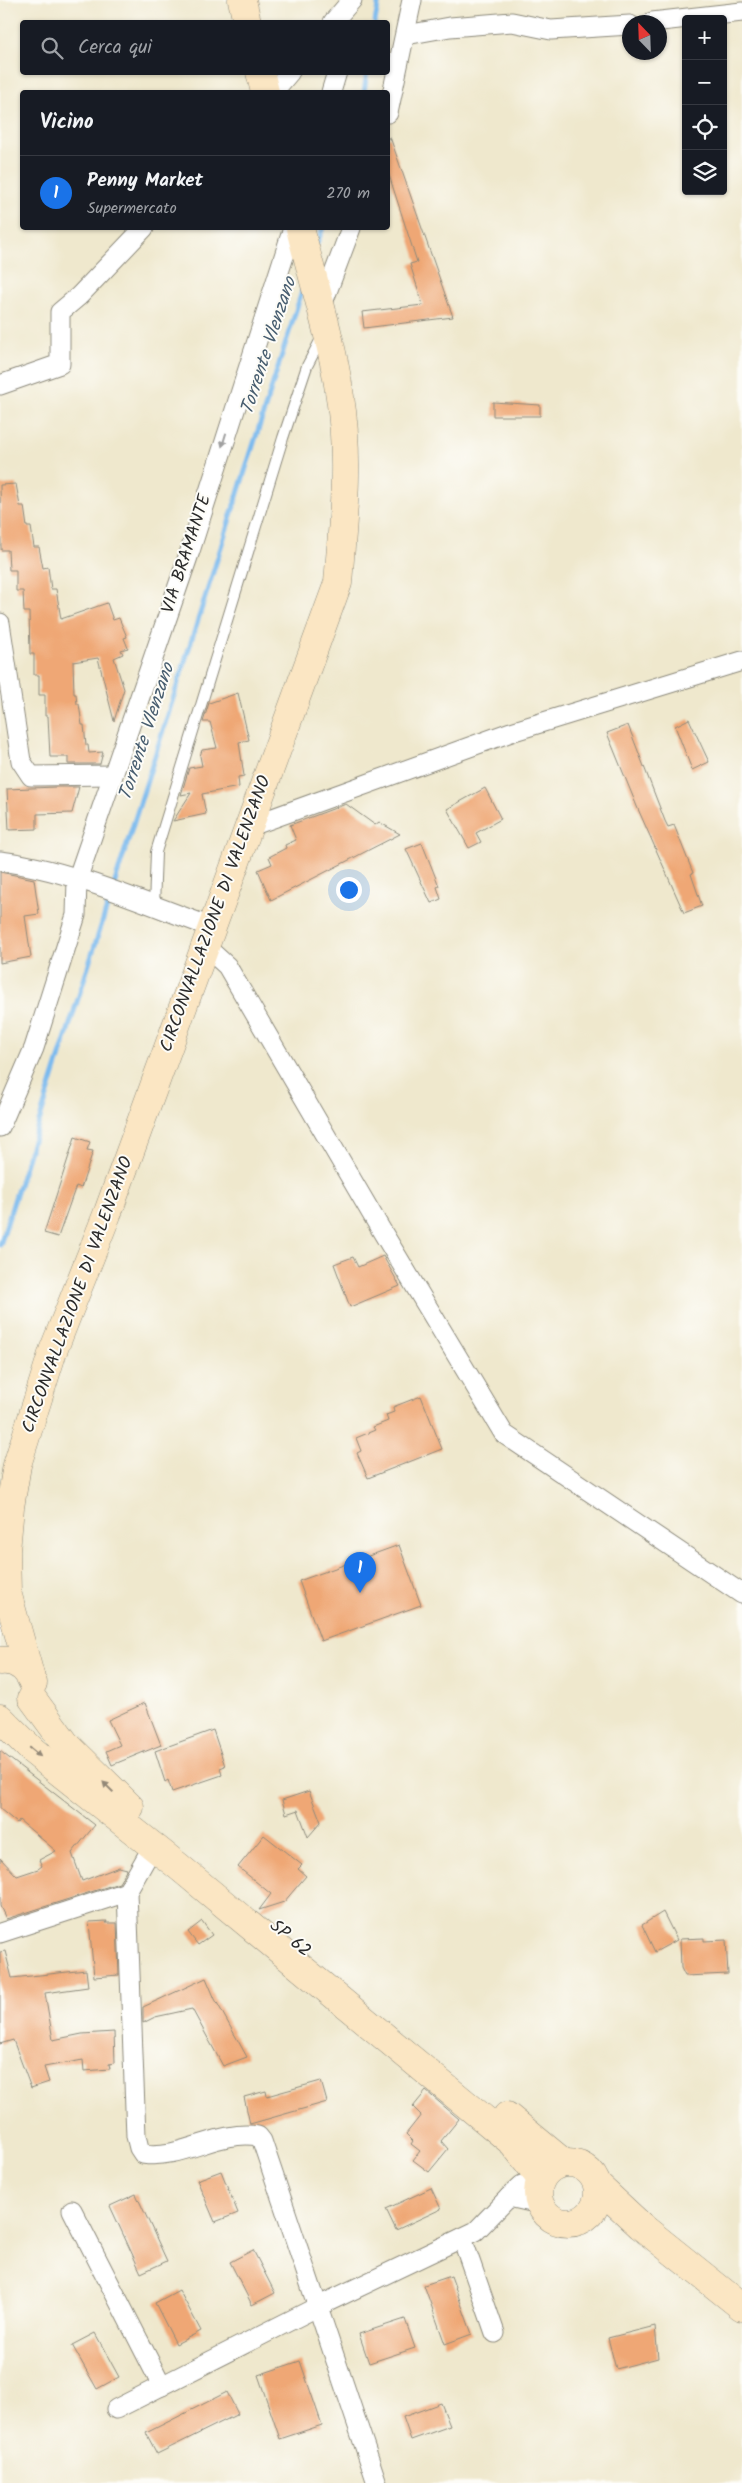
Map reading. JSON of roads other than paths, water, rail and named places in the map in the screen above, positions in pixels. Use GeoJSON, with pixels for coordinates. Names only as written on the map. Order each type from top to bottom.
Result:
{"type":"FeatureCollection","features":[{"type":"Feature","properties":{"kind":"main road"},"geometry":{"type":"LineString","coordinates":[[242,0],[247,20]]}},
{"type":"Feature","properties":{"kind":"main road"},"geometry":{"type":"LineString","coordinates":[[261,75],[265,90]]}},
{"type":"Feature","properties":{"kind":"main road","name":"CIRCONVALLAZIONE DI VALENZANO"},"geometry":{"type":"LineString","coordinates":[[7,1592],[8,1534],[17,1465],[53,1351],[108,1212],[338,583],[346,481],[341,399],[300,230]]}},
{"type":"Feature","properties":{"kind":"main road"},"geometry":{"type":"LineString","coordinates":[[0,1626],[7,1592]]}},
{"type":"Feature","properties":{"kind":"main road"},"geometry":{"type":"LineString","coordinates":[[0,1717],[16,1716],[23,1711],[31,1686],[7,1592]]}},
{"type":"Feature","properties":{"kind":"main road"},"geometry":{"type":"LineString","coordinates":[[0,1661],[18,1664],[31,1686]]}},
{"type":"Feature","properties":{"kind":"main road","name":"SP 62"},"geometry":{"type":"LineString","coordinates":[[31,1686],[65,1743],[116,1795],[344,1985],[564,2163],[574,2163],[590,2171],[598,2187],[641,2226]]}},
{"type":"Feature","properties":{"kind":"main road","name":"SP 62"},"geometry":{"type":"LineString","coordinates":[[0,1717],[33,1751],[153,1846],[513,2143],[541,2191],[552,2219],[572,2223],[582,2220],[641,2226]]}},
{"type":"Feature","properties":{"kind":"main road"},"geometry":{"type":"LineString","coordinates":[[541,2191],[555,2165],[564,2163]]}},
{"type":"Feature","properties":{"kind":"main road"},"geometry":{"type":"LineString","coordinates":[[582,2220],[596,2206],[599,2197],[598,2187]]}},
{"type":"Feature","properties":{"kind":"main road"},"geometry":{"type":"LineString","coordinates":[[641,2226],[742,2307]]}},
{"type":"Feature","properties":{"kind":"street"},"geometry":{"type":"LineString","coordinates":[[335,20],[352,0]]}},
{"type":"Feature","properties":{"kind":"street"},"geometry":{"type":"LineString","coordinates":[[347,20],[352,0]]}},
{"type":"Feature","properties":{"kind":"street"},"geometry":{"type":"LineString","coordinates":[[390,104],[412,0]]}},
{"type":"Feature","properties":{"kind":"street"},"geometry":{"type":"LineString","coordinates":[[667,20],[742,12]]}},
{"type":"Feature","properties":{"kind":"street"},"geometry":{"type":"LineString","coordinates":[[406,35],[450,27],[512,22],[551,30],[622,26]]}},
{"type":"Feature","properties":{"kind":"street"},"geometry":{"type":"LineString","coordinates":[[275,90],[287,75]]}},
{"type":"Feature","properties":{"kind":"street"},"geometry":{"type":"LineString","coordinates":[[332,90],[336,75]]}},
{"type":"Feature","properties":{"kind":"street"},"geometry":{"type":"LineString","coordinates":[[0,385],[60,364],[60,312],[79,296],[142,230]]}},
{"type":"Feature","properties":{"kind":"street","name":"VIA BRAMANTE"},"geometry":{"type":"LineString","coordinates":[[0,1127],[34,1048],[76,915],[83,882],[113,775],[163,629],[291,230]]}},
{"type":"Feature","properties":{"kind":"street"},"geometry":{"type":"LineString","coordinates":[[321,312],[350,230]]}},
{"type":"Feature","properties":{"kind":"street"},"geometry":{"type":"LineString","coordinates":[[0,623],[21,762],[31,776],[113,775]]}},
{"type":"Feature","properties":{"kind":"street"},"geometry":{"type":"LineString","coordinates":[[248,827],[511,732],[742,661]]}},
{"type":"Feature","properties":{"kind":"street"},"geometry":{"type":"LineString","coordinates":[[0,861],[16,863],[83,882],[154,907],[208,937],[504,1434],[742,1594]]}},
{"type":"Feature","properties":{"kind":"street"},"geometry":{"type":"LineString","coordinates":[[153,1846],[127,1892],[136,2136],[139,2148],[143,2154],[160,2156],[236,2136],[258,2136],[265,2148],[377,2483]]}},
{"type":"Feature","properties":{"kind":"street"},"geometry":{"type":"LineString","coordinates":[[0,1933],[127,1892]]}},
{"type":"Feature","properties":{"kind":"street"},"geometry":{"type":"LineString","coordinates":[[116,2409],[319,2306],[476,2231],[522,2185],[541,2191]]}},
{"type":"Feature","properties":{"kind":"street"},"geometry":{"type":"LineString","coordinates":[[72,2210],[162,2386]]}},
{"type":"Feature","properties":{"kind":"street"},"geometry":{"type":"LineString","coordinates":[[462,2238],[495,2333]]}},
{"type":"Feature","properties":{"kind":"lane"},"geometry":{"type":"LineString","coordinates":[[154,907],[156,852],[283,438],[307,366],[321,312]]}},
{"type":"Feature","properties":{"kind":"waterway","name":"Torrente Vlenzano"},"geometry":{"type":"LineString","coordinates":[[375,20],[379,0]]}},
{"type":"Feature","properties":{"kind":"waterway","name":"Torrente Vlenzano"},"geometry":{"type":"LineString","coordinates":[[364,90],[367,75]]}},
{"type":"Feature","properties":{"kind":"waterway","name":"Torrente Vlenzano"},"geometry":{"type":"LineString","coordinates":[[316,246],[322,230]]}},
{"type":"Feature","properties":{"kind":"waterway","name":"Torrente Vlenzano"},"geometry":{"type":"LineString","coordinates":[[0,1245],[304,285]]}},
{"type":"Feature","properties":{"kind":"place","name":"Penny Market"},"geometry":{"type":"Point","coordinates":[360,1593]}}]}
